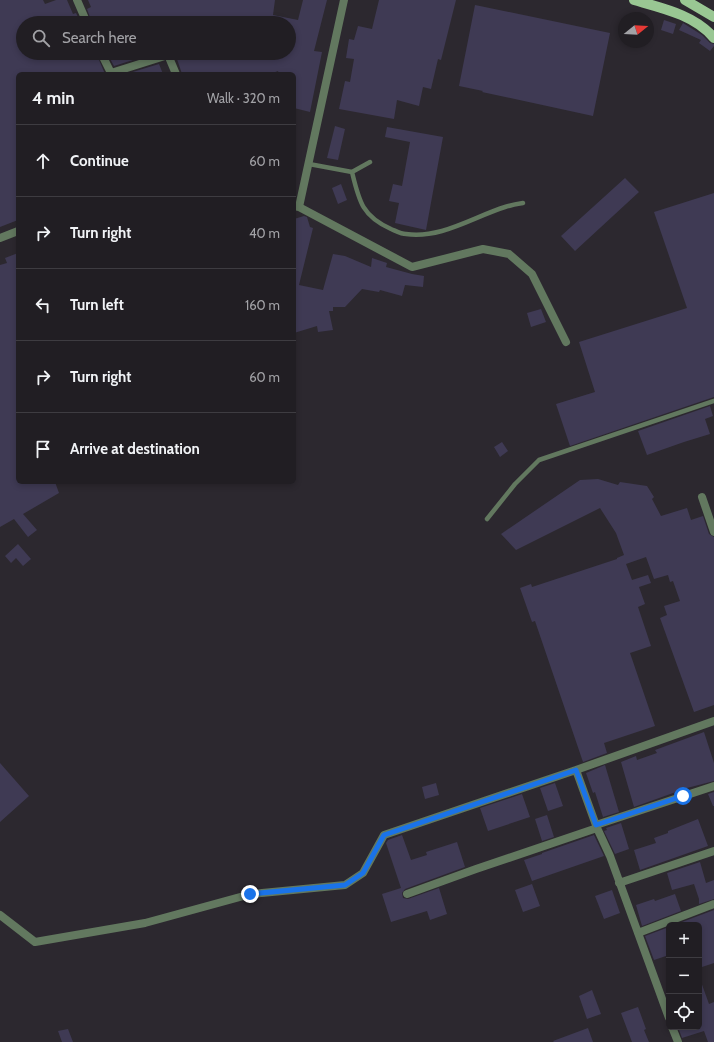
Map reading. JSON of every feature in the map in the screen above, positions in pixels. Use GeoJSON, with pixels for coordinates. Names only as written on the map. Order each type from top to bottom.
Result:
{"type":"FeatureCollection","features":[{"type":"Feature","properties":{"kind":"main road"},"geometry":{"type":"LineString","coordinates":[[634,0],[680,14],[706,28],[714,38]]}},
{"type":"Feature","properties":{"kind":"main road"},"geometry":{"type":"LineString","coordinates":[[686,0],[714,17]]}},
{"type":"Feature","properties":{"kind":"street"},"geometry":{"type":"LineString","coordinates":[[77,0],[84,16]]}},
{"type":"Feature","properties":{"kind":"street"},"geometry":{"type":"LineString","coordinates":[[344,0],[308,164],[297,206],[412,267],[483,249],[509,254],[532,274],[566,342]]}},
{"type":"Feature","properties":{"kind":"street"},"geometry":{"type":"LineString","coordinates":[[104,60],[110,72]]}},
{"type":"Feature","properties":{"kind":"street"},"geometry":{"type":"LineString","coordinates":[[114,72],[152,60]]}},
{"type":"Feature","properties":{"kind":"street"},"geometry":{"type":"LineString","coordinates":[[170,60],[175,72]]}},
{"type":"Feature","properties":{"kind":"street"},"geometry":{"type":"LineString","coordinates":[[0,238],[16,232]]}},
{"type":"Feature","properties":{"kind":"street"},"geometry":{"type":"LineString","coordinates":[[702,497],[714,532]]}},
{"type":"Feature","properties":{"kind":"street"},"geometry":{"type":"LineString","coordinates":[[0,915],[34,942],[145,923],[250,894],[345,885],[363,873],[384,835],[576,770],[714,721]]}},
{"type":"Feature","properties":{"kind":"street"},"geometry":{"type":"LineString","coordinates":[[576,770],[597,827],[610,856],[666,1010]]}},
{"type":"Feature","properties":{"kind":"street"},"geometry":{"type":"LineString","coordinates":[[407,894],[714,786]]}},
{"type":"Feature","properties":{"kind":"street"},"geometry":{"type":"LineString","coordinates":[[619,883],[714,851]]}},
{"type":"Feature","properties":{"kind":"street"},"geometry":{"type":"LineString","coordinates":[[638,933],[714,904]]}},
{"type":"Feature","properties":{"kind":"street"},"geometry":{"type":"LineString","coordinates":[[673,1030],[678,1042]]}},
{"type":"Feature","properties":{"kind":"lane"},"geometry":{"type":"LineString","coordinates":[[308,164],[352,172],[370,162]]}},
{"type":"Feature","properties":{"kind":"lane"},"geometry":{"type":"LineString","coordinates":[[352,172],[361,203],[372,218],[384,226],[404,234],[424,235],[444,230],[506,206],[523,204]]}},
{"type":"Feature","properties":{"kind":"lane"},"geometry":{"type":"LineString","coordinates":[[487,519],[515,484],[539,460],[714,401]]}},
{"type":"Feature","properties":{"kind":"building"},"geometry":{"type":"Polygon","coordinates":[[[0,0],[43,0],[45,4],[56,0],[67,0],[73,14],[76,13],[78,16],[16,16],[16,60],[99,60],[104,72],[16,72],[16,221],[0,227],[0,0]]]}},
{"type":"Feature","properties":{"kind":"building"},"geometry":{"type":"Polygon","coordinates":[[[88,0],[275,0],[273,15],[278,16],[90,16],[87,9],[91,7],[88,0]]]}},
{"type":"Feature","properties":{"kind":"building"},"geometry":{"type":"Polygon","coordinates":[[[303,0],[327,0],[314,51],[322,52],[310,112],[296,108],[296,72],[181,72],[177,60],[296,60],[296,20],[298,20],[303,0]]]}},
{"type":"Feature","properties":{"kind":"building"},"geometry":{"type":"Polygon","coordinates":[[[379,0],[456,0],[441,60],[438,59],[431,89],[423,87],[419,106],[397,100],[394,119],[339,109],[345,81],[350,82],[354,59],[346,58],[349,39],[354,40],[358,26],[372,29],[379,0]]]}},
{"type":"Feature","properties":{"kind":"building"},"geometry":{"type":"Polygon","coordinates":[[[475,5],[610,33],[593,116],[459,86],[475,5]]]}},
{"type":"Feature","properties":{"kind":"building"},"geometry":{"type":"Polygon","coordinates":[[[664,20],[676,24],[673,34],[661,30],[664,20]]]}},
{"type":"Feature","properties":{"kind":"building"},"geometry":{"type":"Polygon","coordinates":[[[683,23],[702,35],[710,43],[714,44],[710,51],[699,43],[701,40],[679,30],[683,23]]]}},
{"type":"Feature","properties":{"kind":"building"},"geometry":{"type":"Polygon","coordinates":[[[111,60],[133,60],[114,66],[111,60]]]}},
{"type":"Feature","properties":{"kind":"building"},"geometry":{"type":"Polygon","coordinates":[[[159,64],[162,72],[133,72],[159,64]]]}},
{"type":"Feature","properties":{"kind":"building"},"geometry":{"type":"Polygon","coordinates":[[[335,126],[345,129],[338,160],[327,158],[335,126]]]}},
{"type":"Feature","properties":{"kind":"building"},"geometry":{"type":"Polygon","coordinates":[[[387,127],[443,137],[426,230],[395,223],[399,203],[389,201],[393,184],[402,186],[410,142],[385,137],[387,127]]]}},
{"type":"Feature","properties":{"kind":"building"},"geometry":{"type":"Polygon","coordinates":[[[625,178],[639,192],[575,251],[561,236],[625,178]]]}},
{"type":"Feature","properties":{"kind":"building"},"geometry":{"type":"Polygon","coordinates":[[[341,184],[347,200],[338,204],[332,188],[341,184]]]}},
{"type":"Feature","properties":{"kind":"building"},"geometry":{"type":"Polygon","coordinates":[[[714,193],[714,397],[570,446],[556,404],[595,392],[579,342],[687,308],[654,212],[714,193]]]}},
{"type":"Feature","properties":{"kind":"building"},"geometry":{"type":"Polygon","coordinates":[[[304,216],[307,217],[310,227],[313,228],[299,285],[323,290],[333,254],[345,256],[371,267],[372,258],[387,263],[386,267],[424,276],[423,287],[405,285],[402,296],[380,290],[379,292],[362,289],[345,307],[333,307],[333,311],[329,311],[333,330],[318,332],[317,326],[296,332],[296,218],[304,216]]]}},
{"type":"Feature","properties":{"kind":"building"},"geometry":{"type":"Polygon","coordinates":[[[16,254],[16,484],[56,484],[59,493],[23,514],[37,530],[28,537],[14,519],[0,527],[0,265],[7,263],[5,258],[16,254]]]}},
{"type":"Feature","properties":{"kind":"building"},"geometry":{"type":"Polygon","coordinates":[[[541,309],[546,322],[531,327],[527,313],[541,309]]]}},
{"type":"Feature","properties":{"kind":"building"},"geometry":{"type":"Polygon","coordinates":[[[710,406],[713,416],[705,419],[710,434],[647,455],[638,431],[710,406]]]}},
{"type":"Feature","properties":{"kind":"building"},"geometry":{"type":"Polygon","coordinates":[[[502,442],[508,451],[500,457],[494,447],[502,442]]]}},
{"type":"Feature","properties":{"kind":"building"},"geometry":{"type":"Polygon","coordinates":[[[598,479],[618,485],[620,482],[647,486],[654,497],[652,499],[661,516],[687,508],[691,520],[703,516],[709,534],[714,537],[714,705],[694,712],[660,618],[667,615],[664,606],[680,601],[673,581],[670,582],[668,575],[654,579],[646,557],[626,564],[632,580],[648,575],[651,583],[639,587],[645,604],[638,607],[651,646],[630,653],[655,726],[604,743],[607,753],[583,762],[535,621],[532,622],[520,588],[531,584],[532,587],[617,559],[624,555],[616,533],[600,508],[516,550],[501,534],[580,480],[598,479]]]}},
{"type":"Feature","properties":{"kind":"building"},"geometry":{"type":"Polygon","coordinates":[[[18,544],[31,559],[23,566],[16,558],[11,563],[5,556],[18,544]]]}},
{"type":"Feature","properties":{"kind":"building"},"geometry":{"type":"Polygon","coordinates":[[[704,732],[714,763],[714,781],[687,788],[634,807],[621,762],[636,756],[637,760],[657,753],[655,750],[704,732]]]}},
{"type":"Feature","properties":{"kind":"building"},"geometry":{"type":"Polygon","coordinates":[[[0,763],[29,796],[0,822],[0,763]]]}},
{"type":"Feature","properties":{"kind":"building"},"geometry":{"type":"Polygon","coordinates":[[[605,765],[619,812],[603,817],[595,792],[593,793],[586,773],[605,765]]]}},
{"type":"Feature","properties":{"kind":"building"},"geometry":{"type":"Polygon","coordinates":[[[436,783],[439,795],[425,799],[422,787],[436,783]]]}},
{"type":"Feature","properties":{"kind":"building"},"geometry":{"type":"Polygon","coordinates":[[[555,783],[563,806],[548,811],[540,788],[555,783]]]}},
{"type":"Feature","properties":{"kind":"building"},"geometry":{"type":"Polygon","coordinates":[[[714,792],[714,806],[713,806],[708,794],[714,792]]]}},
{"type":"Feature","properties":{"kind":"building"},"geometry":{"type":"Polygon","coordinates":[[[522,794],[530,817],[488,831],[480,808],[522,794]]]}},
{"type":"Feature","properties":{"kind":"building"},"geometry":{"type":"Polygon","coordinates":[[[547,815],[554,837],[542,841],[535,819],[547,815]]]}},
{"type":"Feature","properties":{"kind":"building"},"geometry":{"type":"Polygon","coordinates":[[[698,819],[708,846],[640,870],[634,850],[656,843],[654,838],[698,819]]]}},
{"type":"Feature","properties":{"kind":"building"},"geometry":{"type":"Polygon","coordinates":[[[621,823],[629,849],[615,854],[604,831],[607,830],[606,828],[621,823]]]}},
{"type":"Feature","properties":{"kind":"building"},"geometry":{"type":"Polygon","coordinates":[[[402,835],[411,860],[427,855],[426,852],[457,842],[465,867],[405,889],[402,893],[403,898],[408,899],[439,888],[447,914],[430,920],[427,911],[391,922],[382,894],[401,888],[386,843],[388,840],[402,835]]]}},
{"type":"Feature","properties":{"kind":"building"},"geometry":{"type":"Polygon","coordinates":[[[594,835],[604,856],[532,881],[524,860],[594,835]]]}},
{"type":"Feature","properties":{"kind":"building"},"geometry":{"type":"Polygon","coordinates":[[[700,862],[706,883],[714,880],[714,899],[699,904],[699,899],[694,884],[672,890],[667,873],[700,862]]]}},
{"type":"Feature","properties":{"kind":"building"},"geometry":{"type":"Polygon","coordinates":[[[532,884],[540,906],[523,912],[515,890],[532,884]]]}},
{"type":"Feature","properties":{"kind":"building"},"geometry":{"type":"Polygon","coordinates":[[[612,890],[620,913],[604,919],[595,896],[612,890]]]}},
{"type":"Feature","properties":{"kind":"building"},"geometry":{"type":"Polygon","coordinates":[[[675,894],[681,911],[642,926],[636,905],[654,899],[655,901],[675,894]]]}},
{"type":"Feature","properties":{"kind":"building"},"geometry":{"type":"Polygon","coordinates":[[[714,910],[714,963],[702,967],[702,922],[682,922],[714,910]]]}},
{"type":"Feature","properties":{"kind":"building"},"geometry":{"type":"Polygon","coordinates":[[[666,928],[666,956],[654,960],[645,936],[666,928]]]}},
{"type":"Feature","properties":{"kind":"building"},"geometry":{"type":"Polygon","coordinates":[[[702,985],[709,1004],[714,1002],[714,1042],[708,1042],[704,1031],[682,1038],[679,1030],[702,1030],[702,985]]]}},
{"type":"Feature","properties":{"kind":"building"},"geometry":{"type":"Polygon","coordinates":[[[592,990],[601,1014],[587,1019],[579,996],[592,990]]]}},
{"type":"Feature","properties":{"kind":"building"},"geometry":{"type":"Polygon","coordinates":[[[638,1007],[649,1042],[632,1042],[621,1013],[638,1007]]]}},
{"type":"Feature","properties":{"kind":"building"},"geometry":{"type":"Polygon","coordinates":[[[588,1028],[593,1042],[553,1041],[588,1028]]]}},
{"type":"Feature","properties":{"kind":"building"},"geometry":{"type":"Polygon","coordinates":[[[68,1029],[73,1042],[62,1042],[58,1031],[68,1029]]]}},
{"type":"Feature","properties":{"kind":"route"},"geometry":{"type":"LineString","coordinates":[[250,894],[345,885],[363,873],[384,835],[576,770],[596,825],[683,796]]}}]}
